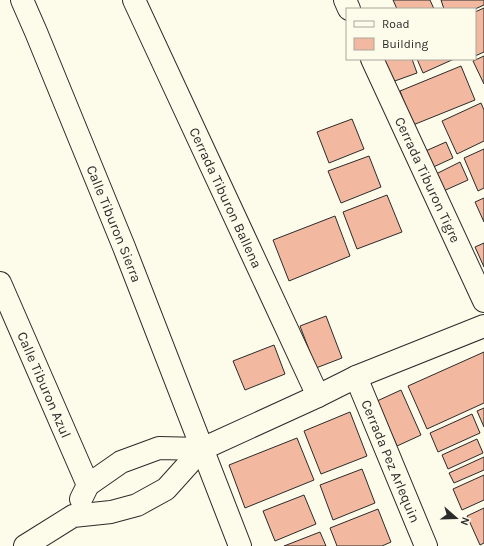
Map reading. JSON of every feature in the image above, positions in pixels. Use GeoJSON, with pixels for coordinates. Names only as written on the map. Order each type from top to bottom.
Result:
{"type":"FeatureCollection","features":[{"type":"Feature","properties":{"kind":"street","name":"Calle Tiburon Sierra"},"geometry":{"type":"LineString","coordinates":[[22,0],[124,247],[240,546]]}},
{"type":"Feature","properties":{"kind":"street","name":"Cerrada Tiburon Ballena"},"geometry":{"type":"LineString","coordinates":[[134,0],[318,396]]}},
{"type":"Feature","properties":{"kind":"street","name":"Cerrada Tiburon Tigre"},"geometry":{"type":"LineString","coordinates":[[372,60],[484,300]]}},
{"type":"Feature","properties":{"kind":"street","name":"Calle Tiburon Azul"},"geometry":{"type":"LineString","coordinates":[[0,283],[88,486]]}},
{"type":"Feature","properties":{"kind":"street"},"geometry":{"type":"LineString","coordinates":[[25,546],[73,516],[111,512],[137,505],[166,489],[202,449],[356,377],[484,326]]}},
{"type":"Feature","properties":{"kind":"street","name":"Cerrada Pez Arlequin"},"geometry":{"type":"LineString","coordinates":[[356,377],[426,546]]}},
{"type":"Feature","properties":{"kind":"street"},"geometry":{"type":"LineString","coordinates":[[73,516],[88,486],[121,462],[159,448],[202,449]]}},
{"type":"Feature","properties":{"kind":"building"},"geometry":{"type":"Polygon","coordinates":[[[393,0],[430,0],[434,8],[397,8],[393,0]]]}},
{"type":"Feature","properties":{"kind":"building"},"geometry":{"type":"Polygon","coordinates":[[[441,0],[484,0],[484,5],[476,9],[444,8],[441,0]]]}},
{"type":"Feature","properties":{"kind":"building"},"geometry":{"type":"Polygon","coordinates":[[[484,8],[484,52],[476,56],[476,12],[484,8]]]}},
{"type":"Feature","properties":{"kind":"building"},"geometry":{"type":"Polygon","coordinates":[[[484,56],[484,84],[473,61],[484,56]]]}},
{"type":"Feature","properties":{"kind":"building"},"geometry":{"type":"Polygon","coordinates":[[[384,60],[412,60],[417,73],[392,82],[384,60]]]}},
{"type":"Feature","properties":{"kind":"building"},"geometry":{"type":"Polygon","coordinates":[[[417,60],[452,60],[423,73],[417,60]]]}},
{"type":"Feature","properties":{"kind":"building"},"geometry":{"type":"Polygon","coordinates":[[[461,66],[475,100],[413,125],[400,91],[461,66]]]}},
{"type":"Feature","properties":{"kind":"building"},"geometry":{"type":"Polygon","coordinates":[[[481,103],[484,110],[484,141],[457,154],[442,121],[481,103]]]}},
{"type":"Feature","properties":{"kind":"building"},"geometry":{"type":"Polygon","coordinates":[[[352,119],[364,149],[329,163],[317,132],[352,119]]]}},
{"type":"Feature","properties":{"kind":"building"},"geometry":{"type":"Polygon","coordinates":[[[446,142],[453,158],[429,169],[421,153],[446,142]]]}},
{"type":"Feature","properties":{"kind":"building"},"geometry":{"type":"Polygon","coordinates":[[[484,149],[484,188],[478,191],[464,158],[484,149]]]}},
{"type":"Feature","properties":{"kind":"building"},"geometry":{"type":"Polygon","coordinates":[[[369,156],[381,187],[341,203],[328,171],[369,156]]]}},
{"type":"Feature","properties":{"kind":"building"},"geometry":{"type":"Polygon","coordinates":[[[460,162],[468,180],[439,193],[432,176],[460,162]]]}},
{"type":"Feature","properties":{"kind":"building"},"geometry":{"type":"Polygon","coordinates":[[[387,195],[402,232],[357,249],[343,212],[387,195]]]}},
{"type":"Feature","properties":{"kind":"building"},"geometry":{"type":"Polygon","coordinates":[[[484,198],[484,222],[475,202],[484,198]]]}},
{"type":"Feature","properties":{"kind":"building"},"geometry":{"type":"Polygon","coordinates":[[[335,216],[350,256],[289,281],[273,240],[335,216]]]}},
{"type":"Feature","properties":{"kind":"building"},"geometry":{"type":"Polygon","coordinates":[[[484,243],[484,267],[475,247],[484,243]]]}},
{"type":"Feature","properties":{"kind":"building"},"geometry":{"type":"Polygon","coordinates":[[[326,316],[342,358],[316,368],[300,326],[326,316]]]}},
{"type":"Feature","properties":{"kind":"building"},"geometry":{"type":"Polygon","coordinates":[[[274,345],[285,374],[245,390],[233,361],[274,345]]]}},
{"type":"Feature","properties":{"kind":"building"},"geometry":{"type":"Polygon","coordinates":[[[484,352],[484,403],[427,429],[408,386],[484,352]]]}},
{"type":"Feature","properties":{"kind":"building"},"geometry":{"type":"Polygon","coordinates":[[[401,390],[421,435],[397,446],[377,401],[401,390]]]}},
{"type":"Feature","properties":{"kind":"building"},"geometry":{"type":"Polygon","coordinates":[[[484,408],[484,427],[477,411],[484,408]]]}},
{"type":"Feature","properties":{"kind":"building"},"geometry":{"type":"Polygon","coordinates":[[[350,412],[367,456],[321,474],[304,431],[350,412]]]}},
{"type":"Feature","properties":{"kind":"building"},"geometry":{"type":"Polygon","coordinates":[[[472,414],[480,433],[438,452],[430,433],[472,414]]]}},
{"type":"Feature","properties":{"kind":"building"},"geometry":{"type":"Polygon","coordinates":[[[297,438],[314,480],[245,508],[229,465],[297,438]]]}},
{"type":"Feature","properties":{"kind":"building"},"geometry":{"type":"Polygon","coordinates":[[[477,439],[483,453],[448,469],[442,455],[477,439]]]}},
{"type":"Feature","properties":{"kind":"building"},"geometry":{"type":"Polygon","coordinates":[[[484,457],[484,470],[454,483],[449,473],[484,457]]]}},
{"type":"Feature","properties":{"kind":"building"},"geometry":{"type":"Polygon","coordinates":[[[362,469],[375,503],[333,520],[320,485],[362,469]]]}},
{"type":"Feature","properties":{"kind":"building"},"geometry":{"type":"Polygon","coordinates":[[[484,475],[484,500],[462,510],[453,489],[484,475]]]}},
{"type":"Feature","properties":{"kind":"building"},"geometry":{"type":"Polygon","coordinates":[[[304,495],[316,524],[275,541],[263,511],[304,495]]]}},
{"type":"Feature","properties":{"kind":"building"},"geometry":{"type":"Polygon","coordinates":[[[484,508],[484,543],[480,545],[467,516],[484,508]]]}},
{"type":"Feature","properties":{"kind":"building"},"geometry":{"type":"Polygon","coordinates":[[[378,509],[391,542],[382,546],[337,546],[330,528],[378,509]]]}},
{"type":"Feature","properties":{"kind":"building"},"geometry":{"type":"Polygon","coordinates":[[[320,532],[326,546],[284,546],[320,532]]]}}]}
